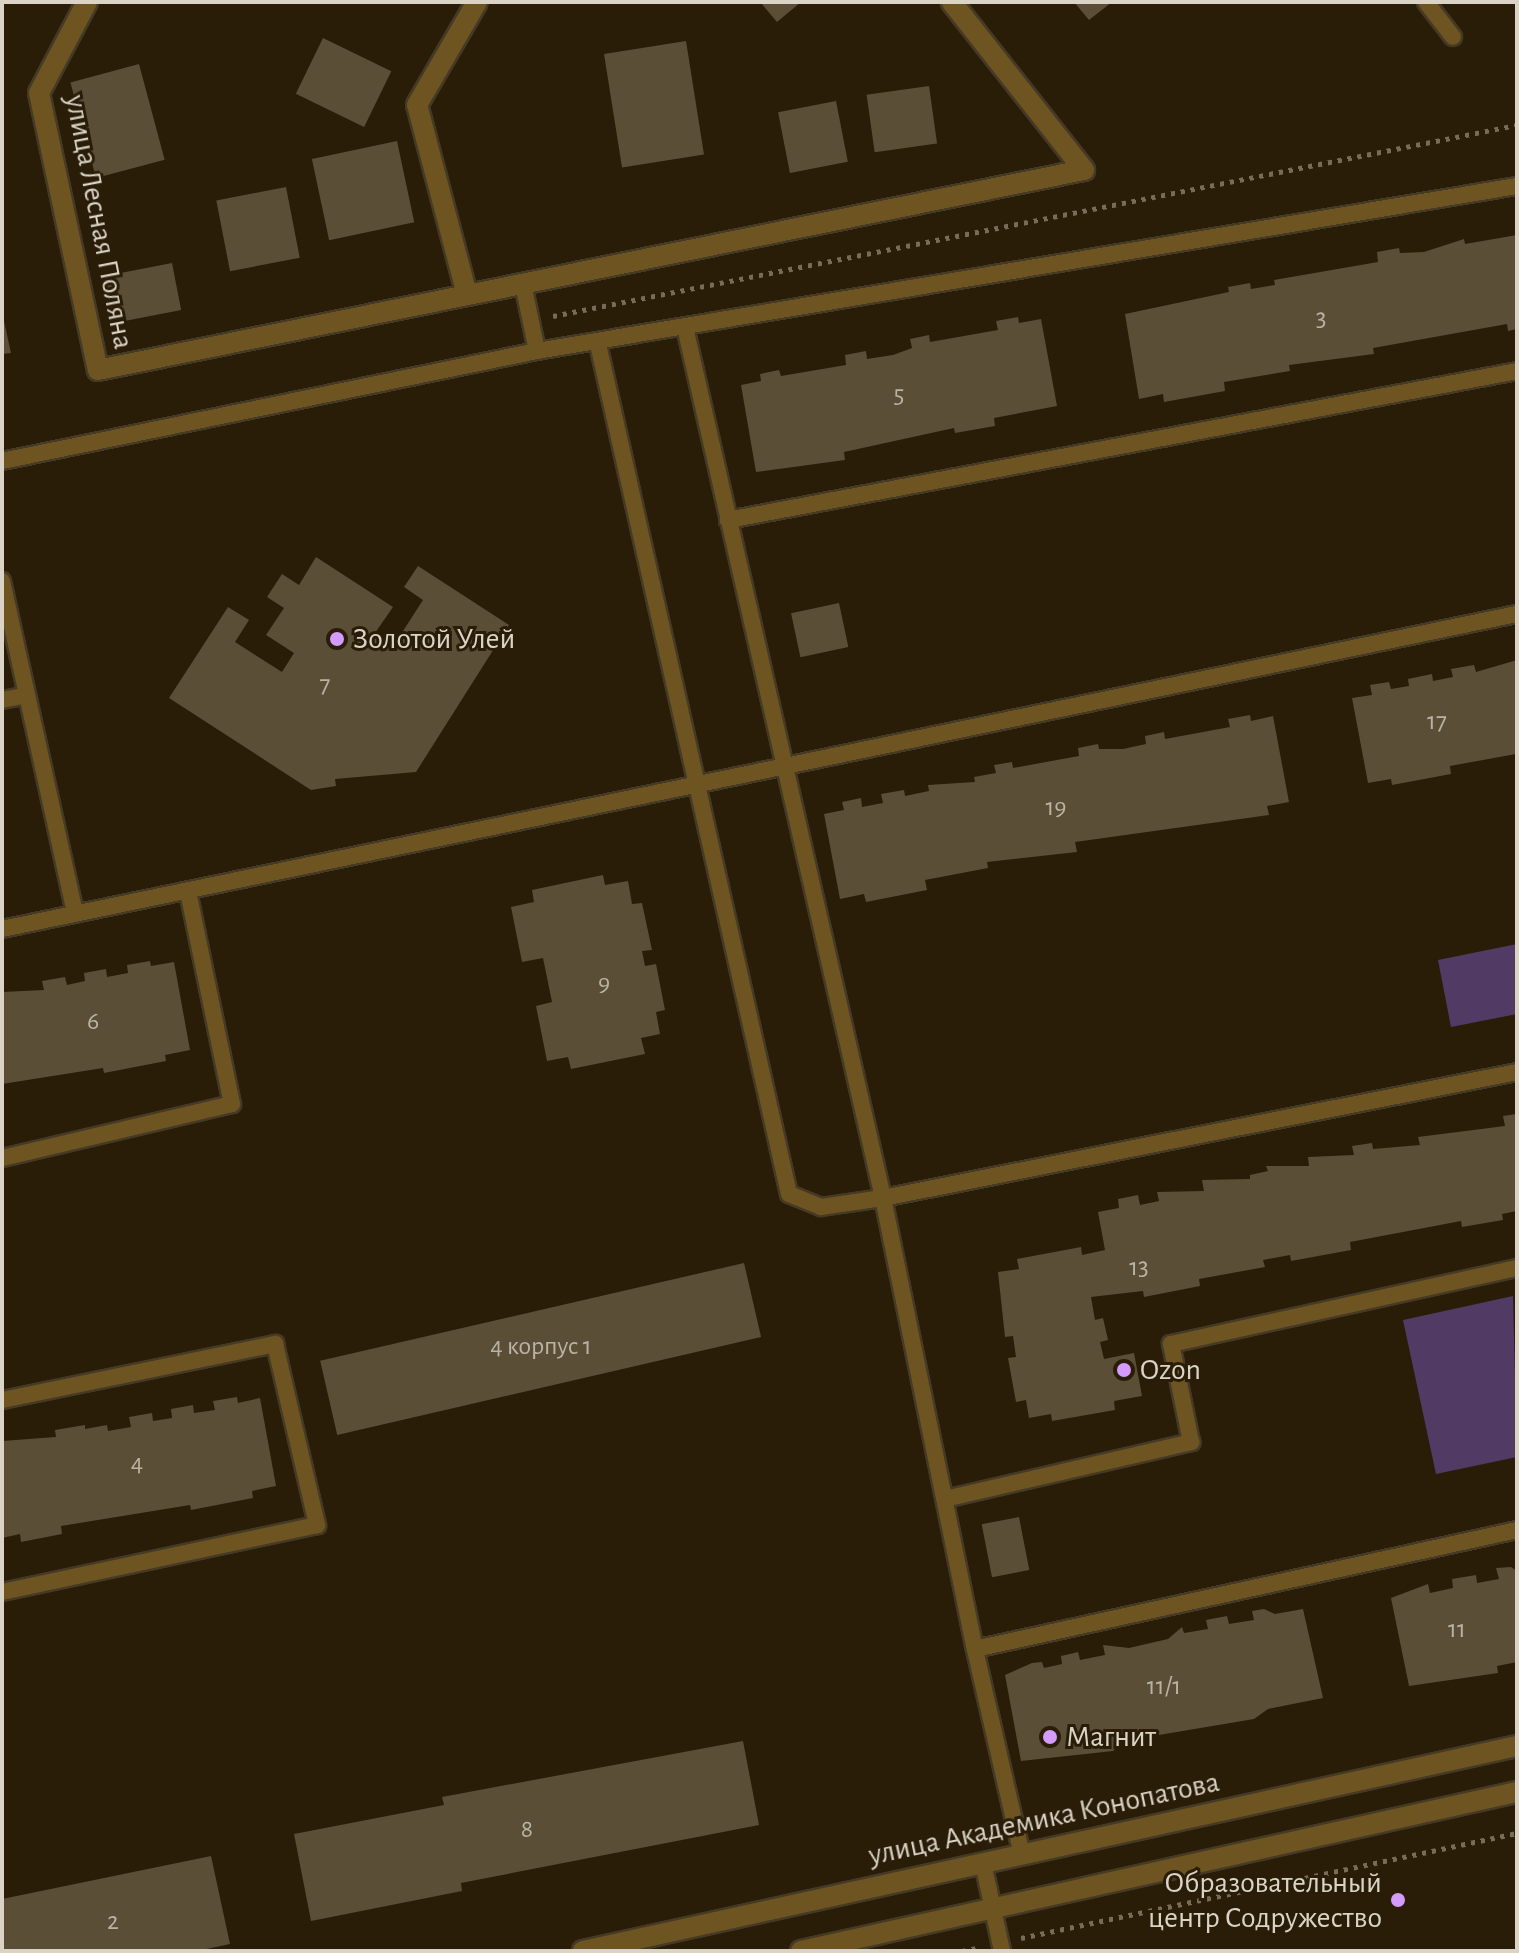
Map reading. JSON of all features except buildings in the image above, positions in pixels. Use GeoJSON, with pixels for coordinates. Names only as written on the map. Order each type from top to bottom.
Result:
{"type":"FeatureCollection","features":[{"type":"Feature","properties":{"kind":"street","name":"улица Лесная Поляна"},"geometry":{"type":"LineString","coordinates":[[87,2],[39,93],[98,370],[467,295]]}},
{"type":"Feature","properties":{"kind":"street"},"geometry":{"type":"LineString","coordinates":[[477,2],[417,105],[467,295],[1084,170],[952,2]]}},
{"type":"Feature","properties":{"kind":"street","name":"улица Академика Конопатова"},"geometry":{"type":"LineString","coordinates":[[583,1951],[1517,1746]]}},
{"type":"Feature","properties":{"kind":"street"},"geometry":{"type":"LineString","coordinates":[[801,1951],[1517,1792]]}},
{"type":"Feature","properties":{"kind":"lane"},"geometry":{"type":"LineString","coordinates":[[1426,2],[1453,37]]}},
{"type":"Feature","properties":{"kind":"lane"},"geometry":{"type":"LineString","coordinates":[[2,461],[537,351],[598,344],[1517,186]]}},
{"type":"Feature","properties":{"kind":"lane"},"geometry":{"type":"LineString","coordinates":[[523,284],[537,351]]}},
{"type":"Feature","properties":{"kind":"lane"},"geometry":{"type":"LineString","coordinates":[[685,327],[883,1198],[975,1649],[1022,1855]]}},
{"type":"Feature","properties":{"kind":"lane"},"geometry":{"type":"LineString","coordinates":[[598,344],[694,785],[789,1194],[821,1207],[883,1198],[1517,1072]]}},
{"type":"Feature","properties":{"kind":"lane"},"geometry":{"type":"LineString","coordinates":[[728,520],[1517,371]]}},
{"type":"Feature","properties":{"kind":"lane"},"geometry":{"type":"LineString","coordinates":[[2,581],[75,914]]}},
{"type":"Feature","properties":{"kind":"lane"},"geometry":{"type":"LineString","coordinates":[[2,929],[1517,614]]}},
{"type":"Feature","properties":{"kind":"lane"},"geometry":{"type":"LineString","coordinates":[[2,700],[27,695]]}},
{"type":"Feature","properties":{"kind":"lane"},"geometry":{"type":"LineString","coordinates":[[2,1158],[232,1104],[188,891]]}},
{"type":"Feature","properties":{"kind":"lane"},"geometry":{"type":"LineString","coordinates":[[945,1499],[1191,1442],[1171,1344],[1517,1268]]}},
{"type":"Feature","properties":{"kind":"lane"},"geometry":{"type":"LineString","coordinates":[[2,1400],[275,1344],[317,1525],[2,1592]]}},
{"type":"Feature","properties":{"kind":"lane"},"geometry":{"type":"LineString","coordinates":[[975,1649],[1517,1530]]}},
{"type":"Feature","properties":{"kind":"lane"},"geometry":{"type":"LineString","coordinates":[[983,1863],[1001,1947]]}},
{"type":"Feature","properties":{"kind":"path"},"geometry":{"type":"LineString","coordinates":[[530,320],[1517,125]]}},
{"type":"Feature","properties":{"kind":"path"},"geometry":{"type":"LineString","coordinates":[[962,1951],[1001,1947],[1517,1833]]}},
{"type":"Feature","properties":{"kind":"shaded area"},"geometry":{"type":"Polygon","coordinates":[[[1517,944],[1517,1014],[1451,1027],[1438,960],[1517,944]]]}},
{"type":"Feature","properties":{"kind":"shaded area"},"geometry":{"type":"Polygon","coordinates":[[[1513,1296],[1517,1457],[1436,1474],[1403,1320],[1513,1296]]]}},
{"type":"Feature","properties":{"kind":"place","name":"Золотой Улей"},"geometry":{"type":"Point","coordinates":[337,639]}},
{"type":"Feature","properties":{"kind":"place","name":"Ozon"},"geometry":{"type":"Point","coordinates":[1124,1370]}},
{"type":"Feature","properties":{"kind":"place","name":"Магнит"},"geometry":{"type":"Point","coordinates":[1050,1737]}},
{"type":"Feature","properties":{"kind":"place","name":"Образовательный центр Содружество"},"geometry":{"type":"Point","coordinates":[1398,1900]}}]}
